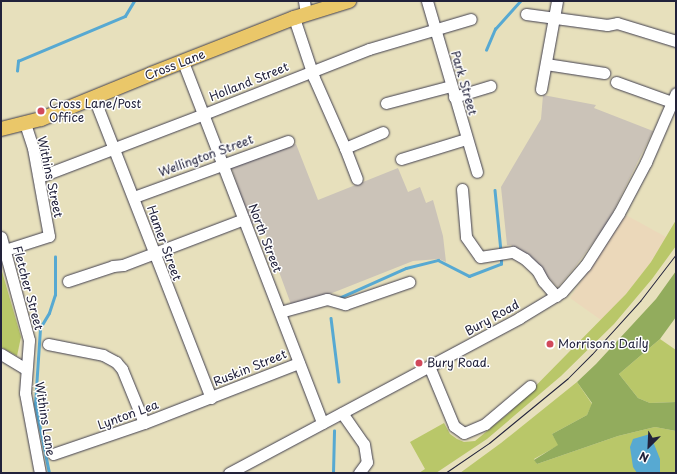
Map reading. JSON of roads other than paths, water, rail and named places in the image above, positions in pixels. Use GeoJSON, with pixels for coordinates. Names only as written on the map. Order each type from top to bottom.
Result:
{"type":"FeatureCollection","features":[{"type":"Feature","properties":{"kind":"main road","name":"Cross Lane"},"geometry":{"type":"LineString","coordinates":[[1,129],[25,124],[94,98],[184,62],[302,11],[349,1]]}},
{"type":"Feature","properties":{"kind":"street","name":"Park Street"},"geometry":{"type":"LineString","coordinates":[[427,1],[466,139],[477,172]]}},
{"type":"Feature","properties":{"kind":"street"},"geometry":{"type":"LineString","coordinates":[[541,90],[557,1]]}},
{"type":"Feature","properties":{"kind":"street"},"geometry":{"type":"LineString","coordinates":[[302,11],[314,78],[346,148],[357,179]]}},
{"type":"Feature","properties":{"kind":"street"},"geometry":{"type":"LineString","coordinates":[[526,14],[610,26],[617,23],[676,41]]}},
{"type":"Feature","properties":{"kind":"street","name":"Holland Street"},"geometry":{"type":"LineString","coordinates":[[39,177],[369,49],[471,19]]}},
{"type":"Feature","properties":{"kind":"street","name":"North Street"},"geometry":{"type":"LineString","coordinates":[[184,62],[322,423]]}},
{"type":"Feature","properties":{"kind":"street"},"geometry":{"type":"LineString","coordinates":[[546,64],[604,73]]}},
{"type":"Feature","properties":{"kind":"street"},"geometry":{"type":"LineString","coordinates":[[616,82],[674,97]]}},
{"type":"Feature","properties":{"kind":"street"},"geometry":{"type":"LineString","coordinates":[[386,103],[490,86]]}},
{"type":"Feature","properties":{"kind":"street","name":"Bury Road"},"geometry":{"type":"LineString","coordinates":[[229,473],[556,296],[572,282],[585,266],[619,214],[646,162],[674,97]]}},
{"type":"Feature","properties":{"kind":"street","name":"Hamer Street"},"geometry":{"type":"LineString","coordinates":[[94,98],[134,197],[154,255],[211,398]]}},
{"type":"Feature","properties":{"kind":"street","name":"Withins Street"},"geometry":{"type":"LineString","coordinates":[[5,250],[48,236],[39,177],[33,148],[25,124]]}},
{"type":"Feature","properties":{"kind":"street"},"geometry":{"type":"LineString","coordinates":[[346,148],[383,132]]}},
{"type":"Feature","properties":{"kind":"street"},"geometry":{"type":"LineString","coordinates":[[401,159],[466,139]]}},
{"type":"Feature","properties":{"kind":"street","name":"Wellington Street"},"geometry":{"type":"LineString","coordinates":[[134,197],[288,141]]}},
{"type":"Feature","properties":{"kind":"street"},"geometry":{"type":"LineString","coordinates":[[462,189],[466,237],[480,257],[513,252],[525,259],[537,270],[543,281],[556,296]]}},
{"type":"Feature","properties":{"kind":"street"},"geometry":{"type":"LineString","coordinates":[[68,281],[113,266],[121,266],[154,255],[244,219]]}},
{"type":"Feature","properties":{"kind":"street","name":"Fletcher Street"},"geometry":{"type":"LineString","coordinates":[[1,237],[29,340],[26,369]]}},
{"type":"Feature","properties":{"kind":"street"},"geometry":{"type":"LineString","coordinates":[[280,312],[327,299],[345,304],[409,282]]}},
{"type":"Feature","properties":{"kind":"street"},"geometry":{"type":"LineString","coordinates":[[48,344],[103,355],[116,362],[122,369],[144,423]]}},
{"type":"Feature","properties":{"kind":"street"},"geometry":{"type":"LineString","coordinates":[[1,354],[26,369]]}},
{"type":"Feature","properties":{"kind":"street","name":"Ruskin Street"},"geometry":{"type":"LineString","coordinates":[[211,398],[299,363]]}},
{"type":"Feature","properties":{"kind":"street"},"geometry":{"type":"LineString","coordinates":[[429,366],[454,426],[464,434],[485,424],[530,386]]}},
{"type":"Feature","properties":{"kind":"street","name":"Withins Lane"},"geometry":{"type":"LineString","coordinates":[[26,369],[25,393],[40,473]]}},
{"type":"Feature","properties":{"kind":"street","name":"Lynton Lea"},"geometry":{"type":"LineString","coordinates":[[53,454],[211,398]]}},
{"type":"Feature","properties":{"kind":"street"},"geometry":{"type":"LineString","coordinates":[[342,413],[364,444],[367,462],[359,473]]}},
{"type":"Feature","properties":{"kind":"water"},"geometry":{"type":"Polygon","coordinates":[[[650,434],[660,459],[660,473],[637,473],[633,467],[630,447],[633,439],[650,434]]]}},
{"type":"Feature","properties":{"kind":"waterway"},"geometry":{"type":"LineString","coordinates":[[17,71],[18,61],[125,16],[134,1]]}},
{"type":"Feature","properties":{"kind":"waterway"},"geometry":{"type":"LineString","coordinates":[[486,50],[495,29],[520,1]]}},
{"type":"Feature","properties":{"kind":"waterway"},"geometry":{"type":"LineString","coordinates":[[495,190],[501,251]]}},
{"type":"Feature","properties":{"kind":"waterway"},"geometry":{"type":"LineString","coordinates":[[339,298],[406,268],[438,260],[469,276],[501,264],[501,256]]}},
{"type":"Feature","properties":{"kind":"waterway"},"geometry":{"type":"LineString","coordinates":[[49,473],[35,404],[40,328],[49,313],[55,295],[55,257]]}},
{"type":"Feature","properties":{"kind":"waterway"},"geometry":{"type":"LineString","coordinates":[[331,318],[339,382]]}},
{"type":"Feature","properties":{"kind":"waterway"},"geometry":{"type":"LineString","coordinates":[[333,473],[334,431]]}},
{"type":"Feature","properties":{"kind":"tram line"},"geometry":{"type":"LineString","coordinates":[[445,473],[489,443],[568,378],[640,301],[676,254]]}},
{"type":"Feature","properties":{"kind":"place","name":"Cross Lane/Post Office"},"geometry":{"type":"Point","coordinates":[41,111]}},
{"type":"Feature","properties":{"kind":"place","name":"Morrisons Daily"},"geometry":{"type":"Point","coordinates":[550,344]}},
{"type":"Feature","properties":{"kind":"place","name":"Bury Road."},"geometry":{"type":"Point","coordinates":[419,363]}}]}
